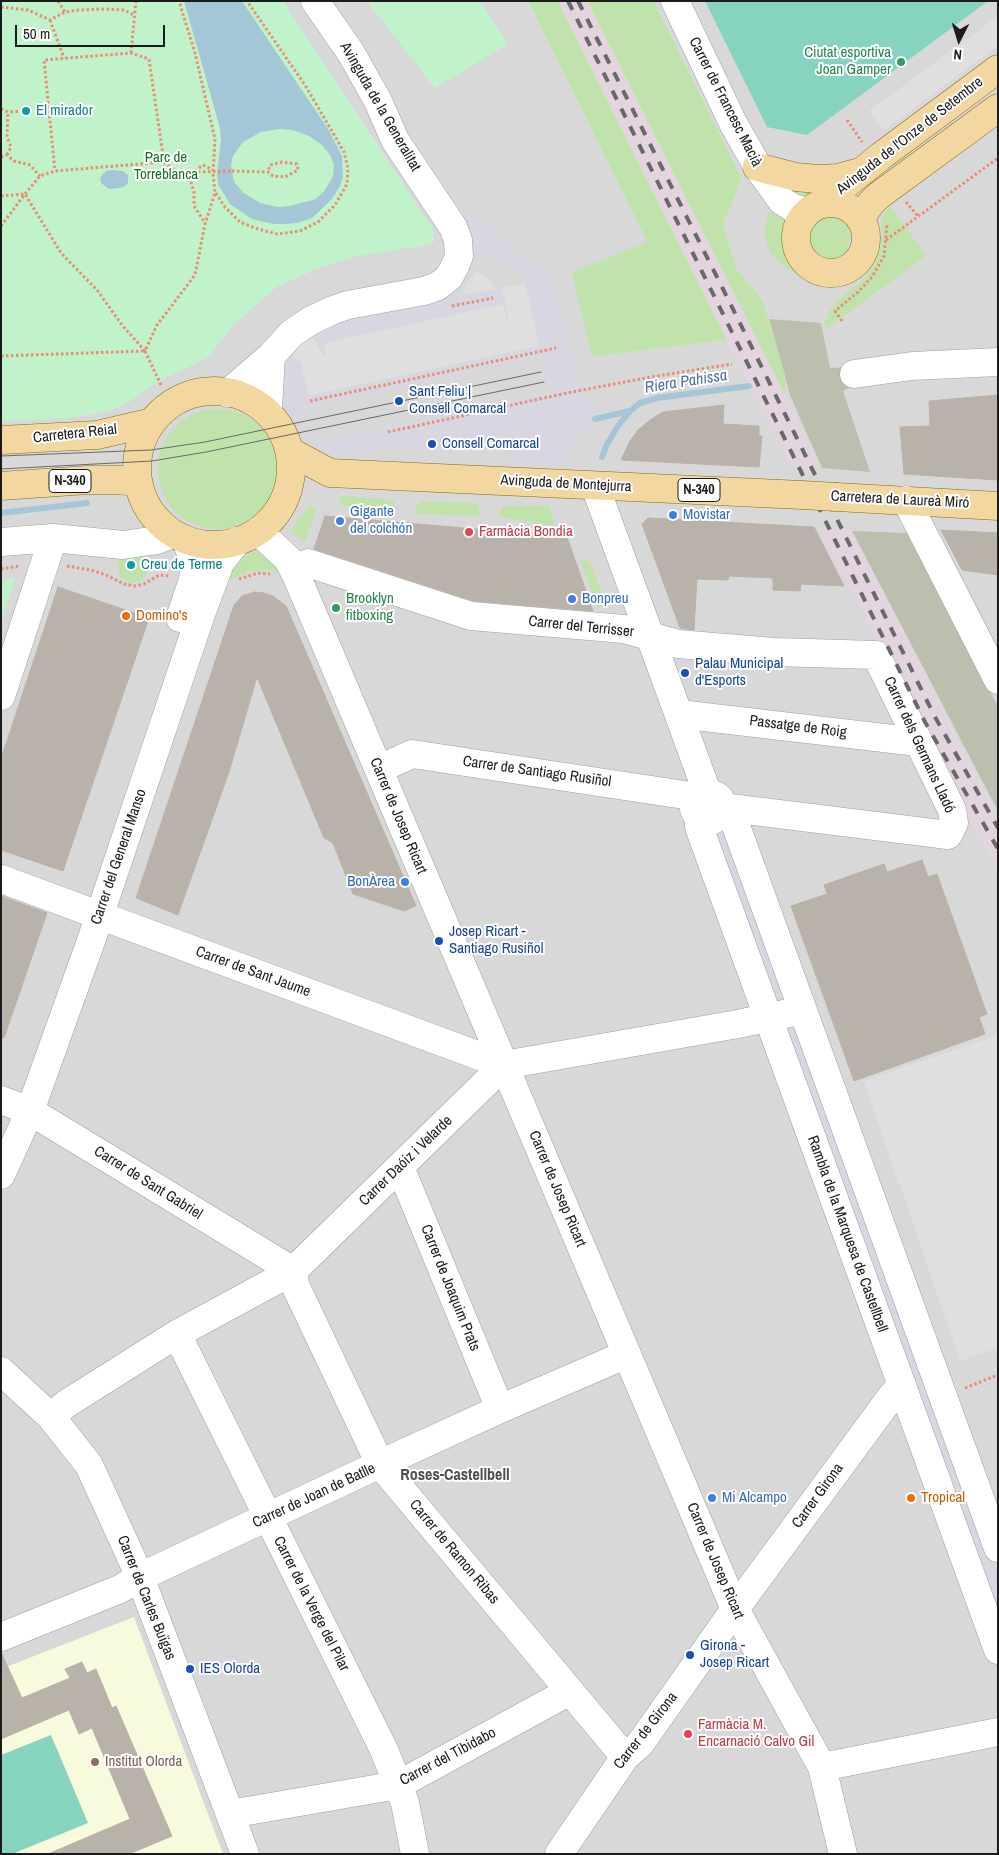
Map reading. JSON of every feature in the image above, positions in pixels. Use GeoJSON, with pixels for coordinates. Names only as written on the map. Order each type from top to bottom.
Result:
{"type":"FeatureCollection","features":[{"type":"Feature","properties":{"kind":"main road","name":"Avinguda de l'Onze de Setembre"},"geometry":{"type":"LineString","coordinates":[[815,208],[863,159],[998,69]]}},
{"type":"Feature","properties":{"kind":"main road","name":"Avinguda de l'Onze de Setembre"},"geometry":{"type":"LineString","coordinates":[[860,219],[878,196],[998,108]]}},
{"type":"Feature","properties":{"kind":"main road"},"geometry":{"type":"LineString","coordinates":[[757,167],[796,177],[838,178],[863,159]]}},
{"type":"Feature","properties":{"kind":"main road"},"geometry":{"type":"LineString","coordinates":[[841,204],[849,208],[860,219],[865,231],[866,242],[863,252],[857,261],[840,272],[829,273],[818,270],[808,264],[800,255],[796,244],[796,232],[800,221],[815,208],[841,204]]}},
{"type":"Feature","properties":{"kind":"main road"},"geometry":{"type":"LineString","coordinates":[[207,392],[228,393],[248,398],[268,410],[278,421],[286,436],[291,452],[292,470],[290,486],[285,501],[268,524],[247,536],[224,544],[208,544],[180,537],[152,514],[143,498],[139,484],[136,468],[137,454],[140,439],[149,423],[166,406],[186,396],[207,392]]}},
{"type":"Feature","properties":{"kind":"main road","name":"Carretera Reial"},"geometry":{"type":"LineString","coordinates":[[1,440],[97,435],[149,423]]}},
{"type":"Feature","properties":{"kind":"main road","name":"Avinguda de Montejurra"},"geometry":{"type":"LineString","coordinates":[[291,452],[330,473],[802,495]]}},
{"type":"Feature","properties":{"kind":"main road"},"geometry":{"type":"LineString","coordinates":[[285,501],[330,473]]}},
{"type":"Feature","properties":{"kind":"main road","name":"N-340"},"geometry":{"type":"LineString","coordinates":[[1,486],[87,480],[122,480],[139,484]]}},
{"type":"Feature","properties":{"kind":"main road","name":"Carretera de Laureà Miró"},"geometry":{"type":"LineString","coordinates":[[802,495],[998,506]]}},
{"type":"Feature","properties":{"kind":"street","name":"Avinguda de la Generalitat"},"geometry":{"type":"LineString","coordinates":[[228,393],[271,356],[296,338],[310,321],[348,305],[424,291],[438,286],[449,277],[459,256],[458,240],[453,227],[395,140],[378,101],[351,53],[315,1]]}},
{"type":"Feature","properties":{"kind":"street","name":"Carrer de Francesc Macià"},"geometry":{"type":"LineString","coordinates":[[675,1],[733,123],[757,167],[782,201],[793,208],[815,208]]}},
{"type":"Feature","properties":{"kind":"street"},"geometry":{"type":"LineString","coordinates":[[268,410],[271,356]]}},
{"type":"Feature","properties":{"kind":"street"},"geometry":{"type":"LineString","coordinates":[[854,374],[912,366],[998,362]]}},
{"type":"Feature","properties":{"kind":"street","name":"Rambla de la Marquesa de Castellbell"},"geometry":{"type":"LineString","coordinates":[[596,486],[709,805],[731,818],[736,826],[998,1548]]}},
{"type":"Feature","properties":{"kind":"street"},"geometry":{"type":"LineString","coordinates":[[906,500],[994,664]]}},
{"type":"Feature","properties":{"kind":"street","name":"Carrer del General Manso"},"geometry":{"type":"LineString","coordinates":[[1,1130],[15,1105],[91,912],[220,563],[247,536]]}},
{"type":"Feature","properties":{"kind":"street","name":"Carrer de Josep Ricart"},"geometry":{"type":"LineString","coordinates":[[247,536],[288,559],[285,573],[379,769],[735,1609],[822,1767],[843,1854]]}},
{"type":"Feature","properties":{"kind":"street"},"geometry":{"type":"LineString","coordinates":[[1,542],[52,538],[123,545],[180,537]]}},
{"type":"Feature","properties":{"kind":"street","name":"Carrer del General Manso"},"geometry":{"type":"LineString","coordinates":[[91,912],[193,580],[192,556],[180,537]]}},
{"type":"Feature","properties":{"kind":"street"},"geometry":{"type":"LineString","coordinates":[[1,696],[52,538]]}},
{"type":"Feature","properties":{"kind":"street","name":"Carrer del Terrisser"},"geometry":{"type":"LineString","coordinates":[[285,573],[308,563],[471,616],[624,629],[678,644],[774,652],[876,655]]}},
{"type":"Feature","properties":{"kind":"street","name":"Carrer dels Germans Lladó"},"geometry":{"type":"LineString","coordinates":[[876,655],[952,810],[954,823],[948,836]]}},
{"type":"Feature","properties":{"kind":"street","name":"Passatge de Roig"},"geometry":{"type":"LineString","coordinates":[[678,714],[918,742]]}},
{"type":"Feature","properties":{"kind":"street","name":"Carrer de Santiago Rusiñol"},"geometry":{"type":"LineString","coordinates":[[379,769],[412,754],[709,805],[948,836]]}},
{"type":"Feature","properties":{"kind":"street","name":"Rambla de la Marquesa de Castellbell"},"geometry":{"type":"LineString","coordinates":[[709,805],[700,827],[998,1650]]}},
{"type":"Feature","properties":{"kind":"street","name":"Carrer de Sant Jaume"},"geometry":{"type":"LineString","coordinates":[[1,879],[504,1065]]}},
{"type":"Feature","properties":{"kind":"street"},"geometry":{"type":"LineString","coordinates":[[504,1065],[768,1018],[803,1010]]}},
{"type":"Feature","properties":{"kind":"street","name":"Carrer Daóiz i Velarde"},"geometry":{"type":"LineString","coordinates":[[51,1417],[66,1404],[177,1334],[293,1271],[504,1065]]}},
{"type":"Feature","properties":{"kind":"street","name":"Carrer del General Manso"},"geometry":{"type":"LineString","coordinates":[[1,1174],[15,1105]]}},
{"type":"Feature","properties":{"kind":"street","name":"Carrer de Sant Gabriel"},"geometry":{"type":"LineString","coordinates":[[15,1105],[293,1271]]}},
{"type":"Feature","properties":{"kind":"street","name":"Carrer de Joaquim Prats"},"geometry":{"type":"LineString","coordinates":[[400,1167],[500,1409]]}},
{"type":"Feature","properties":{"kind":"street","name":"Carrer de Ramon Ribas"},"geometry":{"type":"LineString","coordinates":[[293,1271],[295,1285],[380,1464],[625,1757]]}},
{"type":"Feature","properties":{"kind":"street","name":"Carrer de la Verge del Pilar"},"geometry":{"type":"LineString","coordinates":[[177,1334],[384,1750],[405,1803],[415,1854]]}},
{"type":"Feature","properties":{"kind":"street","name":"Carrer de Joan de Batlle"},"geometry":{"type":"LineString","coordinates":[[1,1637],[120,1589],[140,1577],[380,1464],[627,1354]]}},
{"type":"Feature","properties":{"kind":"street","name":"Carrer de Carles Buïgas"},"geometry":{"type":"LineString","coordinates":[[1,1371],[51,1417],[89,1465],[140,1577],[245,1854]]}},
{"type":"Feature","properties":{"kind":"street","name":"Carrer Girona"},"geometry":{"type":"LineString","coordinates":[[735,1609],[885,1404],[902,1384]]}},
{"type":"Feature","properties":{"kind":"street","name":"Carrer de Girona"},"geometry":{"type":"LineString","coordinates":[[559,1854],[625,1757],[640,1744],[735,1609]]}},
{"type":"Feature","properties":{"kind":"street","name":"Carrer del Tibidabo"},"geometry":{"type":"LineString","coordinates":[[230,1814],[398,1785],[570,1691]]}},
{"type":"Feature","properties":{"kind":"street"},"geometry":{"type":"LineString","coordinates":[[822,1767],[998,1732]]}},
{"type":"Feature","properties":{"kind":"path"},"geometry":{"type":"LineString","coordinates":[[58,1],[65,12]]}},
{"type":"Feature","properties":{"kind":"path"},"geometry":{"type":"LineString","coordinates":[[131,53],[136,1]]}},
{"type":"Feature","properties":{"kind":"path"},"geometry":{"type":"LineString","coordinates":[[145,352],[157,325],[195,275],[205,224],[215,193],[213,172],[215,138],[195,53],[179,1]]}},
{"type":"Feature","properties":{"kind":"path"},"geometry":{"type":"LineString","coordinates":[[215,193],[224,206],[240,222],[276,234],[300,231],[318,222],[335,205],[347,184],[348,168],[341,145],[305,85],[247,1]]}},
{"type":"Feature","properties":{"kind":"path"},"geometry":{"type":"LineString","coordinates":[[1,7],[28,10],[50,20],[64,58]]}},
{"type":"Feature","properties":{"kind":"path"},"geometry":{"type":"LineString","coordinates":[[50,20],[65,12],[105,9],[124,10],[134,15]]}},
{"type":"Feature","properties":{"kind":"path"},"geometry":{"type":"LineString","coordinates":[[55,170],[44,60],[131,53],[149,59],[164,162],[176,172],[268,172],[273,176],[285,177],[298,170],[297,164],[282,162],[270,165],[268,172]]}},
{"type":"Feature","properties":{"kind":"path"},"geometry":{"type":"LineString","coordinates":[[1,109],[8,112],[26,111]]}},
{"type":"Feature","properties":{"kind":"path"},"geometry":{"type":"LineString","coordinates":[[1,157],[7,155],[11,147],[7,137],[8,112]]}},
{"type":"Feature","properties":{"kind":"path"},"geometry":{"type":"LineString","coordinates":[[847,120],[863,159]]}},
{"type":"Feature","properties":{"kind":"path"},"geometry":{"type":"LineString","coordinates":[[7,155],[14,161],[30,165],[40,176]]}},
{"type":"Feature","properties":{"kind":"path"},"geometry":{"type":"LineString","coordinates":[[842,321],[835,311],[858,292],[872,277],[884,256],[885,240],[998,158]]}},
{"type":"Feature","properties":{"kind":"path"},"geometry":{"type":"LineString","coordinates":[[1,226],[40,176],[55,170],[164,162]]}},
{"type":"Feature","properties":{"kind":"path"},"geometry":{"type":"LineString","coordinates":[[196,172],[203,165],[213,172]]}},
{"type":"Feature","properties":{"kind":"path"},"geometry":{"type":"LineString","coordinates":[[188,172],[194,192],[194,206],[205,224]]}},
{"type":"Feature","properties":{"kind":"path"},"geometry":{"type":"LineString","coordinates":[[1,196],[25,194]]}},
{"type":"Feature","properties":{"kind":"path"},"geometry":{"type":"LineString","coordinates":[[25,194],[61,253],[97,290],[122,325],[145,352],[161,385]]}},
{"type":"Feature","properties":{"kind":"path"},"geometry":{"type":"LineString","coordinates":[[310,401],[556,348]]}},
{"type":"Feature","properties":{"kind":"path"},"geometry":{"type":"LineString","coordinates":[[1,356],[145,352]]}},
{"type":"Feature","properties":{"kind":"path"},"geometry":{"type":"LineString","coordinates":[[388,432],[567,393],[732,364]]}},
{"type":"Feature","properties":{"kind":"path"},"geometry":{"type":"LineString","coordinates":[[1,569],[44,564],[73,567],[91,570],[124,584],[135,586],[144,584],[159,575]]}},
{"type":"Feature","properties":{"kind":"path"},"geometry":{"type":"LineString","coordinates":[[237,580],[258,573],[285,573]]}},
{"type":"Feature","properties":{"kind":"path"},"geometry":{"type":"LineString","coordinates":[[962,1389],[998,1375]]}},
{"type":"Feature","properties":{"kind":"shaded area"},"geometry":{"type":"Polygon","coordinates":[[[1,1],[528,1],[647,242],[592,357],[727,340],[790,466],[822,468],[785,395],[785,375],[763,300],[737,269],[723,225],[742,179],[654,1],[998,1],[998,818],[957,739],[891,601],[959,799],[998,870],[998,1854],[1,1854],[1,1]]]}},
{"type":"Feature","properties":{"kind":"shaded area"},"geometry":{"type":"Polygon","coordinates":[[[558,1],[587,1],[822,468],[790,467],[558,1]]]}},
{"type":"Feature","properties":{"kind":"shaded area"},"geometry":{"type":"Polygon","coordinates":[[[998,16],[998,46],[884,130],[869,111],[998,16]]]}},
{"type":"Feature","properties":{"kind":"shaded area"},"geometry":{"type":"Polygon","coordinates":[[[466,209],[551,280],[584,393],[590,392],[595,419],[557,466],[519,464],[509,453],[381,446],[370,456],[331,454],[315,445],[306,437],[322,434],[324,440],[550,392],[542,357],[317,405],[318,414],[295,419],[282,401],[278,371],[289,352],[301,363],[308,396],[539,346],[524,277],[519,269],[480,253],[473,247],[457,213],[466,209]]]}},
{"type":"Feature","properties":{"kind":"shaded area"},"geometry":{"type":"Polygon","coordinates":[[[476,272],[488,277],[497,289],[463,295],[466,283],[476,272]]]}},
{"type":"Feature","properties":{"kind":"shaded area"},"geometry":{"type":"Polygon","coordinates":[[[526,284],[540,346],[308,396],[301,363],[289,352],[310,334],[326,357],[323,343],[504,304],[507,319],[502,288],[526,284]]]}},
{"type":"Feature","properties":{"kind":"shaded area"},"geometry":{"type":"Polygon","coordinates":[[[502,288],[507,319],[503,304],[324,343],[326,358],[310,334],[316,330],[371,312],[502,288]]]}},
{"type":"Feature","properties":{"kind":"shaded area"},"geometry":{"type":"Polygon","coordinates":[[[769,319],[821,323],[830,368],[852,367],[856,384],[843,391],[870,472],[822,468],[790,395],[769,319]]]}},
{"type":"Feature","properties":{"kind":"shaded area"},"geometry":{"type":"Polygon","coordinates":[[[818,528],[852,531],[891,601],[957,739],[998,818],[998,870],[959,799],[818,528]]]}},
{"type":"Feature","properties":{"kind":"shaded area"},"geometry":{"type":"Polygon","coordinates":[[[852,531],[909,533],[998,707],[998,811],[852,531]]]}},
{"type":"Feature","properties":{"kind":"shaded area"},"geometry":{"type":"Polygon","coordinates":[[[726,823],[798,1011],[998,1567],[998,1644],[708,832],[726,823]]]}},
{"type":"Feature","properties":{"kind":"shaded area"},"geometry":{"type":"Polygon","coordinates":[[[998,1035],[998,1348],[960,1361],[864,1081],[998,1035]]]}},
{"type":"Feature","properties":{"kind":"shaded area","name":"Institut Olorda"},"geometry":{"type":"Polygon","coordinates":[[[134,1617],[223,1854],[1,1854],[1,1669],[134,1617]]]}},
{"type":"Feature","properties":{"kind":"green space","name":"Parc de Torreblanca"},"geometry":{"type":"Polygon","coordinates":[[[1,1],[283,1],[433,229],[434,242],[427,245],[357,256],[314,270],[278,286],[228,331],[209,357],[159,381],[129,402],[109,411],[63,419],[1,421],[1,1]]]}},
{"type":"Feature","properties":{"kind":"green space"},"geometry":{"type":"Polygon","coordinates":[[[373,1],[480,1],[508,44],[435,88],[369,4],[373,1]]]}},
{"type":"Feature","properties":{"kind":"green space"},"geometry":{"type":"Polygon","coordinates":[[[528,1],[558,1],[727,340],[592,357],[572,272],[647,242],[528,1]]]}},
{"type":"Feature","properties":{"kind":"green space"},"geometry":{"type":"Polygon","coordinates":[[[587,1],[654,1],[742,179],[723,225],[737,269],[763,300],[785,375],[785,395],[587,1]]]}},
{"type":"Feature","properties":{"kind":"green space"},"geometry":{"type":"Polygon","coordinates":[[[705,1],[988,1],[807,135],[767,127],[705,1]]]}},
{"type":"Feature","properties":{"kind":"green space"},"geometry":{"type":"Polygon","coordinates":[[[808,188],[825,191],[839,200],[848,214],[851,231],[848,248],[839,262],[825,271],[808,274],[791,271],[777,262],[768,248],[765,231],[768,214],[777,200],[791,191],[808,188]]]}},
{"type":"Feature","properties":{"kind":"green space"},"geometry":{"type":"Polygon","coordinates":[[[889,204],[926,256],[826,329],[825,321],[830,310],[839,299],[864,279],[874,264],[880,250],[881,219],[889,204]]]}},
{"type":"Feature","properties":{"kind":"green space"},"geometry":{"type":"Polygon","coordinates":[[[218,409],[241,413],[261,426],[274,446],[278,469],[274,492],[261,512],[241,525],[218,529],[195,525],[175,512],[162,492],[158,469],[162,446],[175,426],[195,413],[218,409]]]}},
{"type":"Feature","properties":{"kind":"green space"},"geometry":{"type":"Polygon","coordinates":[[[339,496],[394,500],[395,512],[340,505],[339,496]]]}},
{"type":"Feature","properties":{"kind":"green space"},"geometry":{"type":"Polygon","coordinates":[[[420,501],[477,503],[481,516],[413,514],[420,501]]]}},
{"type":"Feature","properties":{"kind":"green space"},"geometry":{"type":"Polygon","coordinates":[[[310,504],[316,512],[305,542],[290,532],[310,504]]]}},
{"type":"Feature","properties":{"kind":"green space"},"geometry":{"type":"Polygon","coordinates":[[[502,506],[550,506],[555,526],[499,517],[502,506]]]}},
{"type":"Feature","properties":{"kind":"green space"},"geometry":{"type":"Polygon","coordinates":[[[257,551],[265,552],[283,575],[260,570],[247,572],[227,581],[224,579],[239,558],[257,551]]]}},
{"type":"Feature","properties":{"kind":"green space"},"geometry":{"type":"Polygon","coordinates":[[[143,556],[148,565],[145,577],[135,583],[121,578],[117,569],[119,557],[143,556]]]}},
{"type":"Feature","properties":{"kind":"green space"},"geometry":{"type":"Polygon","coordinates":[[[580,559],[590,561],[606,605],[597,607],[580,559]]]}},
{"type":"Feature","properties":{"kind":"green space"},"geometry":{"type":"Polygon","coordinates":[[[15,578],[1,622],[1,581],[15,578]]]}},
{"type":"Feature","properties":{"kind":"green space"},"geometry":{"type":"Polygon","coordinates":[[[51,1735],[88,1823],[12,1854],[1,1854],[1,1755],[51,1735]]]}},
{"type":"Feature","properties":{"kind":"water"},"geometry":{"type":"Polygon","coordinates":[[[184,1],[242,1],[328,129],[342,156],[343,177],[340,186],[332,199],[312,218],[297,223],[285,224],[273,224],[252,219],[230,204],[218,184],[220,128],[184,1]],[[280,129],[261,132],[243,142],[233,156],[231,165],[234,182],[244,193],[260,203],[278,207],[316,199],[325,190],[333,176],[334,165],[330,155],[322,145],[309,136],[293,130],[280,129]]]}},
{"type":"Feature","properties":{"kind":"water"},"geometry":{"type":"Polygon","coordinates":[[[106,171],[123,171],[128,175],[128,183],[125,186],[109,189],[101,183],[100,178],[103,174],[106,171]]]}},
{"type":"Feature","properties":{"kind":"building"},"geometry":{"type":"Polygon","coordinates":[[[998,395],[998,480],[904,474],[900,427],[930,426],[929,401],[998,395]]]}},
{"type":"Feature","properties":{"kind":"building"},"geometry":{"type":"Polygon","coordinates":[[[724,405],[723,424],[759,426],[759,436],[762,436],[759,467],[621,460],[630,441],[638,430],[663,412],[724,405]]]}},
{"type":"Feature","properties":{"kind":"building"},"geometry":{"type":"Polygon","coordinates":[[[325,516],[567,537],[593,611],[474,601],[314,549],[325,516]]]}},
{"type":"Feature","properties":{"kind":"building"},"geometry":{"type":"Polygon","coordinates":[[[648,518],[814,527],[844,586],[801,584],[800,591],[773,590],[773,578],[729,576],[728,580],[697,579],[694,630],[680,628],[642,524],[648,518]]]}},
{"type":"Feature","properties":{"kind":"building"},"geometry":{"type":"Polygon","coordinates":[[[941,530],[998,533],[998,575],[962,570],[941,530]]]}},
{"type":"Feature","properties":{"kind":"building"},"geometry":{"type":"Polygon","coordinates":[[[58,587],[149,618],[63,871],[1,850],[1,759],[58,587]]]}},
{"type":"Feature","properties":{"kind":"building"},"geometry":{"type":"Polygon","coordinates":[[[255,592],[273,596],[286,606],[416,906],[404,911],[353,894],[333,843],[324,838],[257,677],[229,772],[178,915],[136,898],[234,605],[242,596],[255,592]]]}},
{"type":"Feature","properties":{"kind":"building"},"geometry":{"type":"Polygon","coordinates":[[[922,860],[928,877],[937,874],[987,1014],[979,1017],[985,1034],[854,1081],[791,906],[827,894],[824,885],[884,864],[887,872],[922,860]]]}},
{"type":"Feature","properties":{"kind":"building"},"geometry":{"type":"Polygon","coordinates":[[[1,896],[47,913],[4,1038],[1,1038],[1,896]]]}},
{"type":"Feature","properties":{"kind":"building"},"geometry":{"type":"Polygon","coordinates":[[[1,1652],[22,1698],[70,1678],[65,1669],[82,1662],[87,1673],[96,1669],[112,1708],[116,1706],[172,1836],[129,1854],[48,1854],[130,1819],[92,1728],[79,1734],[69,1710],[1,1739],[1,1652]]]}},
{"type":"Feature","properties":{"kind":"waterway","name":"Riera Pahissa"},"geometry":{"type":"LineString","coordinates":[[602,457],[607,444],[618,426],[630,411],[640,403],[657,398],[749,386]]}},
{"type":"Feature","properties":{"kind":"waterway","name":"Riera Pahissa"},"geometry":{"type":"LineString","coordinates":[[595,419],[630,411]]}},
{"type":"Feature","properties":{"kind":"waterway","name":"Riera Pahissa"},"geometry":{"type":"LineString","coordinates":[[1,513],[87,503]]}},
{"type":"Feature","properties":{"kind":"tram line"},"geometry":{"type":"LineString","coordinates":[[1,456],[151,450],[205,442],[541,372]]}},
{"type":"Feature","properties":{"kind":"tram line"},"geometry":{"type":"LineString","coordinates":[[1,469],[152,461],[206,452],[544,382]]}},
{"type":"Feature","properties":{"kind":"railway"},"geometry":{"type":"LineString","coordinates":[[568,1],[925,722],[998,849]]}},
{"type":"Feature","properties":{"kind":"railway"},"geometry":{"type":"LineString","coordinates":[[578,1],[935,717],[998,828]]}},
{"type":"Feature","properties":{"kind":"place","name":"Ciutat esportiva Joan Gamper"},"geometry":{"type":"Point","coordinates":[901,62]}},
{"type":"Feature","properties":{"kind":"place","name":"El mirador"},"geometry":{"type":"Point","coordinates":[26,111]}},
{"type":"Feature","properties":{"kind":"place","name":"Sant Feliu | Consell Comarcal"},"geometry":{"type":"Point","coordinates":[399,401]}},
{"type":"Feature","properties":{"kind":"place","name":"Consell Comarcal"},"geometry":{"type":"Point","coordinates":[432,444]}},
{"type":"Feature","properties":{"kind":"place","name":"Movistar"},"geometry":{"type":"Point","coordinates":[673,515]}},
{"type":"Feature","properties":{"kind":"place","name":"Gigante del colchón"},"geometry":{"type":"Point","coordinates":[340,521]}},
{"type":"Feature","properties":{"kind":"place","name":"Farmàcia Bondia"},"geometry":{"type":"Point","coordinates":[469,532]}},
{"type":"Feature","properties":{"kind":"place","name":"Creu de Terme"},"geometry":{"type":"Point","coordinates":[131,565]}},
{"type":"Feature","properties":{"kind":"place","name":"Bonpreu"},"geometry":{"type":"Point","coordinates":[572,599]}},
{"type":"Feature","properties":{"kind":"place","name":"Brooklyn fitboxing"},"geometry":{"type":"Point","coordinates":[336,608]}},
{"type":"Feature","properties":{"kind":"place","name":"Domino's"},"geometry":{"type":"Point","coordinates":[126,616]}},
{"type":"Feature","properties":{"kind":"place","name":"Palau Municipal d'Esports"},"geometry":{"type":"Point","coordinates":[685,673]}},
{"type":"Feature","properties":{"kind":"place","name":"BonÀrea"},"geometry":{"type":"Point","coordinates":[405,882]}},
{"type":"Feature","properties":{"kind":"place","name":"Josep Ricart - Santiago Rusiñol"},"geometry":{"type":"Point","coordinates":[439,941]}},
{"type":"Feature","properties":{"kind":"place","name":"Mi Alcampo"},"geometry":{"type":"Point","coordinates":[712,1498]}},
{"type":"Feature","properties":{"kind":"place","name":"Tropical"},"geometry":{"type":"Point","coordinates":[911,1498]}},
{"type":"Feature","properties":{"kind":"place","name":"Girona - Josep Ricart"},"geometry":{"type":"Point","coordinates":[690,1655]}},
{"type":"Feature","properties":{"kind":"place","name":"IES Olorda"},"geometry":{"type":"Point","coordinates":[190,1669]}},
{"type":"Feature","properties":{"kind":"place","name":"Farmàcia M. Encarnació Calvo Gil"},"geometry":{"type":"Point","coordinates":[688,1734]}},
{"type":"Feature","properties":{"kind":"place","name":"Institut Olorda"},"geometry":{"type":"Point","coordinates":[95,1762]}},
{"type":"Feature","properties":{"kind":"district","name":"Roses-Castellbell"},"geometry":{"type":"Point","coordinates":[455,1476]}}]}
